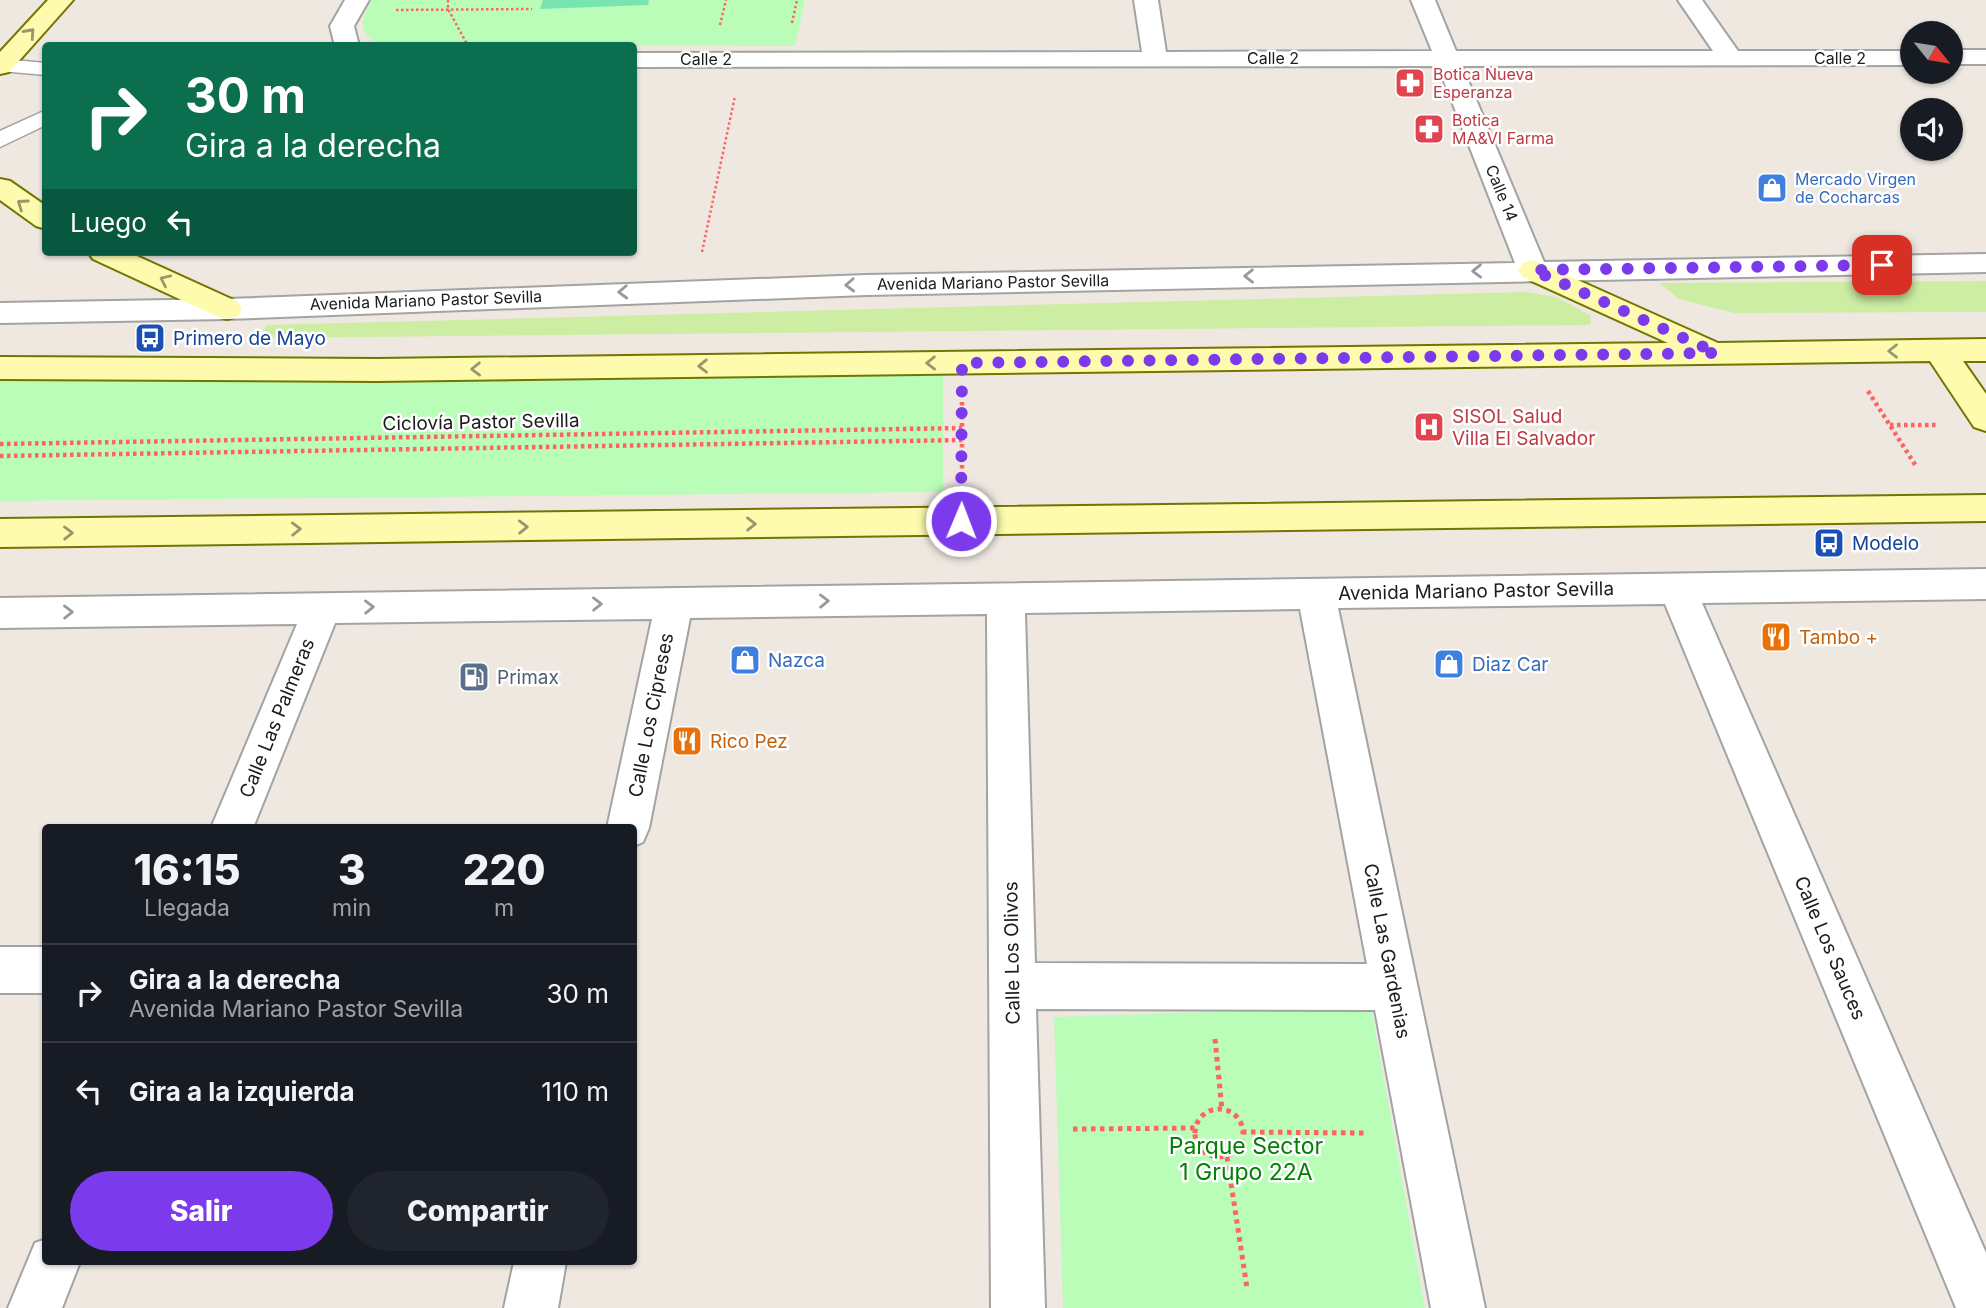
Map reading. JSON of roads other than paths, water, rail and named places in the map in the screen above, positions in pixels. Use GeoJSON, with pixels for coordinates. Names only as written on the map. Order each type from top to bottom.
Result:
{"type":"FeatureCollection","features":[{"type":"Feature","properties":{"kind":"main road"},"geometry":{"type":"LineString","coordinates":[[1,66],[61,0]]}},
{"type":"Feature","properties":{"kind":"main road"},"geometry":{"type":"LineString","coordinates":[[0,187],[42,217]]}},
{"type":"Feature","properties":{"kind":"main road"},"geometry":{"type":"LineString","coordinates":[[112,256],[227,309]]}},
{"type":"Feature","properties":{"kind":"main road"},"geometry":{"type":"LineString","coordinates":[[1533,270],[1717,353]]}},
{"type":"Feature","properties":{"kind":"main road"},"geometry":{"type":"LineString","coordinates":[[1939,351],[1986,419]]}},
{"type":"Feature","properties":{"kind":"main road"},"geometry":{"type":"LineString","coordinates":[[0,368],[377,370],[1717,353],[1939,351],[1982,355]]}},
{"type":"Feature","properties":{"kind":"main road"},"geometry":{"type":"LineString","coordinates":[[0,533],[1986,508]]}},
{"type":"Feature","properties":{"kind":"street"},"geometry":{"type":"LineString","coordinates":[[1146,0],[1154,57]]}},
{"type":"Feature","properties":{"kind":"street","name":"Calle 14"},"geometry":{"type":"LineString","coordinates":[[1423,0],[1533,270]]}},
{"type":"Feature","properties":{"kind":"street"},"geometry":{"type":"LineString","coordinates":[[1690,0],[1731,59]]}},
{"type":"Feature","properties":{"kind":"street"},"geometry":{"type":"LineString","coordinates":[[345,42],[342,26],[354,5]]}},
{"type":"Feature","properties":{"kind":"street","name":"Calle 2"},"geometry":{"type":"LineString","coordinates":[[637,60],[1154,57],[1900,58]]}},
{"type":"Feature","properties":{"kind":"street"},"geometry":{"type":"LineString","coordinates":[[1964,57],[1986,57]]}},
{"type":"Feature","properties":{"kind":"street","name":"Avenida Mariano Pastor Sevilla"},"geometry":{"type":"LineString","coordinates":[[0,313],[227,309],[694,290],[1533,270],[1986,263]]}},
{"type":"Feature","properties":{"kind":"street","name":"Avenida Mariano Pastor Sevilla"},"geometry":{"type":"LineString","coordinates":[[4,619],[322,608],[1986,584]]}},
{"type":"Feature","properties":{"kind":"street","name":"Calle Los Sauces"},"geometry":{"type":"LineString","coordinates":[[1677,589],[1983,1308]]}},
{"type":"Feature","properties":{"kind":"street","name":"Calle Las Gardenias"},"geometry":{"type":"LineString","coordinates":[[1316,594],[1458,1308]]}},
{"type":"Feature","properties":{"kind":"street","name":"Calle Los Olivos"},"geometry":{"type":"LineString","coordinates":[[1006,598],[1018,1308]]}},
{"type":"Feature","properties":{"kind":"street","name":"Calle Los Cipreses"},"geometry":{"type":"LineString","coordinates":[[629,824],[674,603]]}},
{"type":"Feature","properties":{"kind":"street","name":"Calle Las Palmeras"},"geometry":{"type":"LineString","coordinates":[[234,824],[322,608]]}},
{"type":"Feature","properties":{"kind":"street"},"geometry":{"type":"LineString","coordinates":[[0,970],[42,970]]}},
{"type":"Feature","properties":{"kind":"street"},"geometry":{"type":"LineString","coordinates":[[1012,986],[1395,987]]}},
{"type":"Feature","properties":{"kind":"street"},"geometry":{"type":"LineString","coordinates":[[35,1308],[53,1265]]}},
{"type":"Feature","properties":{"kind":"street"},"geometry":{"type":"LineString","coordinates":[[531,1308],[539,1265]]}},
{"type":"Feature","properties":{"kind":"lane"},"geometry":{"type":"LineString","coordinates":[[1,66],[42,69]]}},
{"type":"Feature","properties":{"kind":"lane"},"geometry":{"type":"LineString","coordinates":[[0,140],[42,118]]}},
{"type":"Feature","properties":{"kind":"place","name":"Botica Nueva Esperanza"},"geometry":{"type":"Point","coordinates":[1410,83]}},
{"type":"Feature","properties":{"kind":"place","name":"Botica MA&VI Farma"},"geometry":{"type":"Point","coordinates":[1429,129]}},
{"type":"Feature","properties":{"kind":"place","name":"Mercado Virgen de Cocharcas"},"geometry":{"type":"Point","coordinates":[1772,188]}},
{"type":"Feature","properties":{"kind":"place","name":"Primero de Mayo"},"geometry":{"type":"Point","coordinates":[150,338]}},
{"type":"Feature","properties":{"kind":"place","name":"SISOL Salud Villa El Salvador"},"geometry":{"type":"Point","coordinates":[1429,427]}},
{"type":"Feature","properties":{"kind":"place","name":"Modelo"},"geometry":{"type":"Point","coordinates":[1829,543]}},
{"type":"Feature","properties":{"kind":"place","name":"Tambo +"},"geometry":{"type":"Point","coordinates":[1776,637]}},
{"type":"Feature","properties":{"kind":"place","name":"Nazca"},"geometry":{"type":"Point","coordinates":[745,660]}},
{"type":"Feature","properties":{"kind":"place","name":"Diaz Car"},"geometry":{"type":"Point","coordinates":[1449,664]}},
{"type":"Feature","properties":{"kind":"place","name":"Primax"},"geometry":{"type":"Point","coordinates":[474,677]}},
{"type":"Feature","properties":{"kind":"place","name":"Rico Pez"},"geometry":{"type":"Point","coordinates":[687,741]}},
{"type":"Feature","properties":{"kind":"park label","name":"Parque Sector 1 Grupo 22A"},"geometry":{"type":"Point","coordinates":[1246,1159]}}]}
